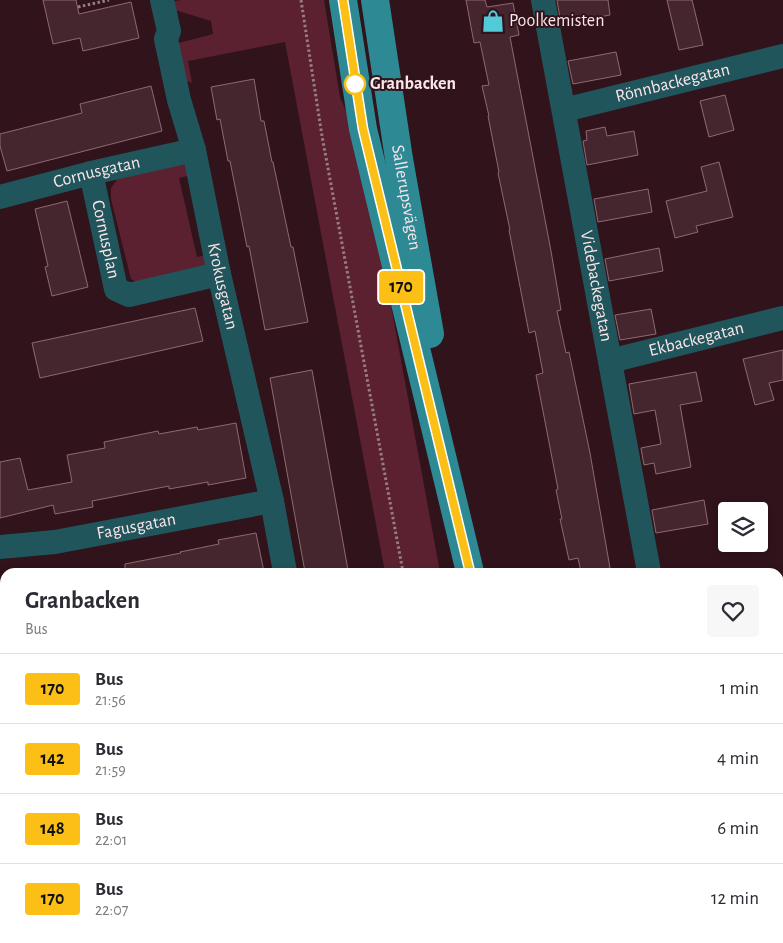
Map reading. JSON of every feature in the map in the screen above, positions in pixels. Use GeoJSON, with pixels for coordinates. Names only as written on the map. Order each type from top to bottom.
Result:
{"type":"FeatureCollection","features":[{"type":"Feature","properties":{"kind":"main road","name":"Sallerupsvägen"},"geometry":{"type":"LineString","coordinates":[[343,0],[363,129],[469,568]]}},
{"type":"Feature","properties":{"kind":"main road","name":"Sallerupsvägen"},"geometry":{"type":"LineString","coordinates":[[375,0],[399,159],[469,568]]}},
{"type":"Feature","properties":{"kind":"street","name":"Krokusgatan"},"geometry":{"type":"LineString","coordinates":[[162,0],[169,31],[166,39],[179,100],[194,150],[220,274],[272,501],[284,568]]}},
{"type":"Feature","properties":{"kind":"street","name":"Videbackegatan"},"geometry":{"type":"LineString","coordinates":[[543,0],[648,568]]}},
{"type":"Feature","properties":{"kind":"street","name":"Rönnbackegatan"},"geometry":{"type":"LineString","coordinates":[[564,110],[783,56]]}},
{"type":"Feature","properties":{"kind":"street","name":"Cornusgatan"},"geometry":{"type":"LineString","coordinates":[[0,197],[91,173],[194,150]]}},
{"type":"Feature","properties":{"kind":"street","name":"Cornusplan"},"geometry":{"type":"LineString","coordinates":[[91,173],[116,289],[129,295],[220,274]]}},
{"type":"Feature","properties":{"kind":"street","name":"Ekbackegatan"},"geometry":{"type":"LineString","coordinates":[[610,361],[783,318]]}},
{"type":"Feature","properties":{"kind":"street","name":"Fagusgatan"},"geometry":{"type":"LineString","coordinates":[[0,547],[55,542],[272,501]]}},
{"type":"Feature","properties":{"kind":"path"},"geometry":{"type":"LineString","coordinates":[[78,7],[109,0]]}},
{"type":"Feature","properties":{"kind":"path"},"geometry":{"type":"LineString","coordinates":[[301,0],[322,136],[402,568]]}},
{"type":"Feature","properties":{"kind":"shaded area"},"geometry":{"type":"Polygon","coordinates":[[[181,0],[324,0],[340,97],[353,127],[380,246],[439,568],[384,568],[285,42],[188,61],[192,83],[177,77],[171,45],[213,34],[211,21],[172,9],[170,2],[181,0]]]}},
{"type":"Feature","properties":{"kind":"shaded area"},"geometry":{"type":"Polygon","coordinates":[[[185,163],[192,175],[179,178],[197,257],[212,254],[212,267],[144,286],[131,279],[111,199],[111,188],[121,174],[185,163]]]}},
{"type":"Feature","properties":{"kind":"building"},"geometry":{"type":"Polygon","coordinates":[[[43,0],[76,0],[79,14],[131,2],[139,38],[83,51],[80,38],[53,44],[43,0]]]}},
{"type":"Feature","properties":{"kind":"building"},"geometry":{"type":"Polygon","coordinates":[[[466,0],[485,0],[487,7],[513,3],[519,35],[510,37],[551,251],[561,310],[557,311],[566,353],[569,352],[590,453],[610,568],[580,568],[578,558],[569,560],[560,519],[562,519],[556,490],[558,489],[536,375],[543,373],[535,331],[529,333],[498,173],[482,86],[489,85],[480,42],[474,43],[466,0]]]}},
{"type":"Feature","properties":{"kind":"building"},"geometry":{"type":"Polygon","coordinates":[[[557,0],[608,0],[610,15],[561,24],[557,0]]]}},
{"type":"Feature","properties":{"kind":"building"},"geometry":{"type":"Polygon","coordinates":[[[667,0],[692,0],[703,45],[679,50],[667,0]]]}},
{"type":"Feature","properties":{"kind":"building"},"geometry":{"type":"Polygon","coordinates":[[[616,52],[621,75],[573,84],[568,61],[616,52]]]}},
{"type":"Feature","properties":{"kind":"building"},"geometry":{"type":"Polygon","coordinates":[[[254,79],[261,121],[264,121],[308,322],[265,330],[249,246],[247,247],[230,161],[228,161],[220,119],[217,120],[211,87],[254,79]]]}},
{"type":"Feature","properties":{"kind":"building"},"geometry":{"type":"Polygon","coordinates":[[[151,86],[162,131],[7,171],[0,146],[0,134],[82,113],[80,104],[151,86]]]}},
{"type":"Feature","properties":{"kind":"building"},"geometry":{"type":"Polygon","coordinates":[[[725,95],[734,130],[709,137],[700,101],[725,95]]]}},
{"type":"Feature","properties":{"kind":"building"},"geometry":{"type":"Polygon","coordinates":[[[605,127],[607,136],[634,131],[638,155],[587,165],[583,141],[587,140],[586,131],[605,127]]]}},
{"type":"Feature","properties":{"kind":"building"},"geometry":{"type":"Polygon","coordinates":[[[719,162],[733,217],[696,226],[698,232],[675,238],[666,201],[707,191],[701,167],[719,162]]]}},
{"type":"Feature","properties":{"kind":"building"},"geometry":{"type":"Polygon","coordinates":[[[648,189],[652,212],[598,222],[594,199],[648,189]]]}},
{"type":"Feature","properties":{"kind":"building"},"geometry":{"type":"Polygon","coordinates":[[[67,201],[88,287],[52,296],[45,267],[48,266],[35,209],[67,201]]]}},
{"type":"Feature","properties":{"kind":"building"},"geometry":{"type":"Polygon","coordinates":[[[659,248],[663,271],[609,281],[605,259],[659,248]]]}},
{"type":"Feature","properties":{"kind":"building"},"geometry":{"type":"Polygon","coordinates":[[[195,308],[203,341],[40,378],[32,343],[195,308]]]}},
{"type":"Feature","properties":{"kind":"building"},"geometry":{"type":"Polygon","coordinates":[[[651,309],[656,334],[620,340],[615,315],[651,309]]]}},
{"type":"Feature","properties":{"kind":"building"},"geometry":{"type":"Polygon","coordinates":[[[783,350],[783,380],[769,383],[774,400],[755,405],[743,359],[783,350]]]}},
{"type":"Feature","properties":{"kind":"building"},"geometry":{"type":"Polygon","coordinates":[[[312,370],[348,568],[304,568],[270,378],[312,370]]]}},
{"type":"Feature","properties":{"kind":"building"},"geometry":{"type":"Polygon","coordinates":[[[696,372],[702,401],[680,405],[691,467],[656,474],[654,463],[644,465],[641,448],[661,444],[655,410],[634,414],[629,384],[696,372]]]}},
{"type":"Feature","properties":{"kind":"building"},"geometry":{"type":"Polygon","coordinates":[[[236,423],[246,478],[208,485],[208,482],[169,489],[169,486],[92,501],[93,507],[55,514],[53,505],[0,518],[0,462],[20,458],[28,490],[72,482],[67,455],[105,448],[104,442],[158,431],[159,434],[197,427],[198,430],[236,423]]]}},
{"type":"Feature","properties":{"kind":"building"},"geometry":{"type":"Polygon","coordinates":[[[704,500],[708,524],[656,533],[652,510],[704,500]]]}},
{"type":"Feature","properties":{"kind":"building"},"geometry":{"type":"Polygon","coordinates":[[[256,533],[263,568],[125,568],[125,564],[219,544],[218,540],[256,533]]]}},
{"type":"Feature","properties":{"kind":"bus line","name":"170"},"geometry":{"type":"LineString","coordinates":[[343,0],[363,129],[469,568]]}},
{"type":"Feature","properties":{"kind":"place","name":"Poolkemisten"},"geometry":{"type":"Point","coordinates":[493,21]}},
{"type":"Feature","properties":{"kind":"place","name":"Granbacken"},"geometry":{"type":"Point","coordinates":[355,84]}}]}
